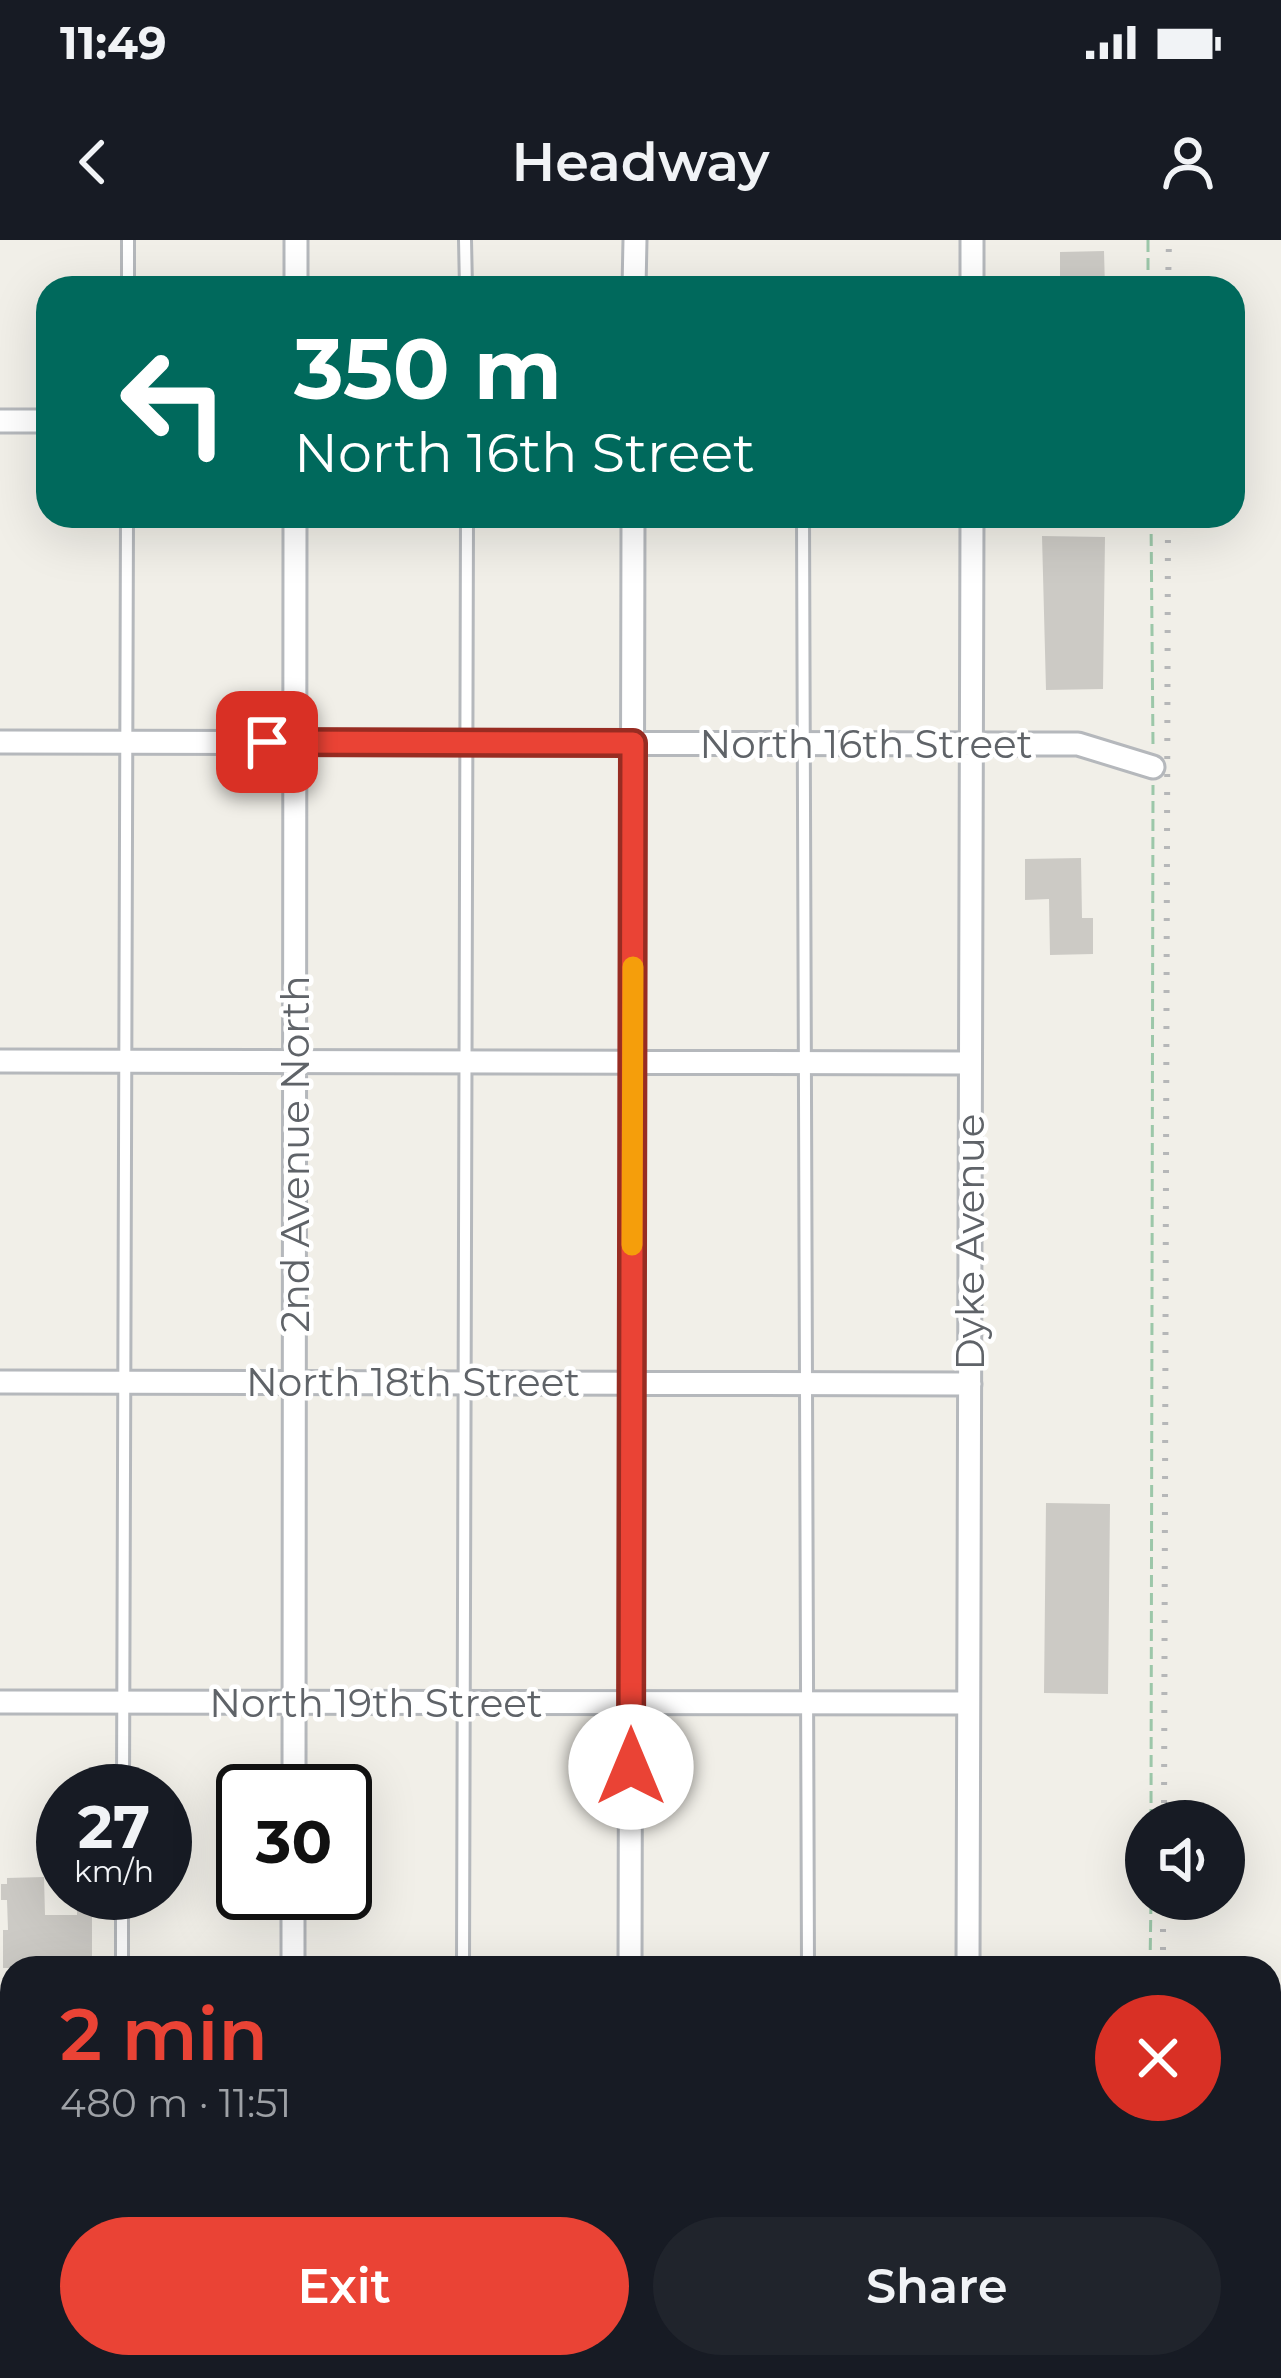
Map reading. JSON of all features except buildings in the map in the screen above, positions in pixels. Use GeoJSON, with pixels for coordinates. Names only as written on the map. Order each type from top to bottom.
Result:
{"type":"FeatureCollection","features":[{"type":"Feature","properties":{"kind":"street"},"geometry":{"type":"LineString","coordinates":[[296,240],[296,276]]}},
{"type":"Feature","properties":{"kind":"street"},"geometry":{"type":"LineString","coordinates":[[634,240],[634,276]]}},
{"type":"Feature","properties":{"kind":"street"},"geometry":{"type":"LineString","coordinates":[[972,240],[972,276]]}},
{"type":"Feature","properties":{"kind":"street"},"geometry":{"type":"LineString","coordinates":[[0,421],[36,421]]}},
{"type":"Feature","properties":{"kind":"street","name":"2nd Avenue North"},"geometry":{"type":"LineString","coordinates":[[294,1764],[295,528]]}},
{"type":"Feature","properties":{"kind":"street"},"geometry":{"type":"LineString","coordinates":[[630,1956],[633,528]]}},
{"type":"Feature","properties":{"kind":"street","name":"Dyke Avenue"},"geometry":{"type":"LineString","coordinates":[[968,1956],[972,528]]}},
{"type":"Feature","properties":{"kind":"street","name":"North 16th Street"},"geometry":{"type":"LineString","coordinates":[[0,742],[1078,744],[1153,767]]}},
{"type":"Feature","properties":{"kind":"street"},"geometry":{"type":"LineString","coordinates":[[0,1061],[970,1064]]}},
{"type":"Feature","properties":{"kind":"street","name":"North 18th Street"},"geometry":{"type":"LineString","coordinates":[[0,1382],[970,1384]]}},
{"type":"Feature","properties":{"kind":"street","name":"North 19th Street"},"geometry":{"type":"LineString","coordinates":[[0,1702],[968,1703]]}},
{"type":"Feature","properties":{"kind":"street"},"geometry":{"type":"LineString","coordinates":[[293,1920],[293,1956]]}},
{"type":"Feature","properties":{"kind":"lane"},"geometry":{"type":"LineString","coordinates":[[128,240],[128,276]]}},
{"type":"Feature","properties":{"kind":"lane"},"geometry":{"type":"LineString","coordinates":[[465,240],[466,276]]}},
{"type":"Feature","properties":{"kind":"lane"},"geometry":{"type":"LineString","coordinates":[[123,1764],[127,528]]}},
{"type":"Feature","properties":{"kind":"lane"},"geometry":{"type":"LineString","coordinates":[[463,1956],[467,528]]}},
{"type":"Feature","properties":{"kind":"lane"},"geometry":{"type":"LineString","coordinates":[[803,528],[808,1956]]}},
{"type":"Feature","properties":{"kind":"lane"},"geometry":{"type":"LineString","coordinates":[[122,1920],[122,1956]]}},
{"type":"Feature","properties":{"kind":"path"},"geometry":{"type":"LineString","coordinates":[[1148,240],[1148,276]]}},
{"type":"Feature","properties":{"kind":"path"},"geometry":{"type":"LineString","coordinates":[[1151,528],[1151,1800]]}},
{"type":"Feature","properties":{"kind":"path"},"geometry":{"type":"LineString","coordinates":[[1150,1956],[1151,1920]]}},
{"type":"Feature","properties":{"kind":"railway"},"geometry":{"type":"LineString","coordinates":[[1168,276],[1169,240]]}},
{"type":"Feature","properties":{"kind":"railway"},"geometry":{"type":"LineString","coordinates":[[1164,1800],[1168,528]]}},
{"type":"Feature","properties":{"kind":"railway"},"geometry":{"type":"LineString","coordinates":[[1163,1920],[1163,1956]]}},
{"type":"Feature","properties":{"kind":"slow traffic"},"geometry":{"type":"LineString","coordinates":[[632,1245],[633,967]]}},
{"type":"Feature","properties":{"kind":"route"},"geometry":{"type":"LineString","coordinates":[[267,742],[633,743],[631,1767]]}}]}
